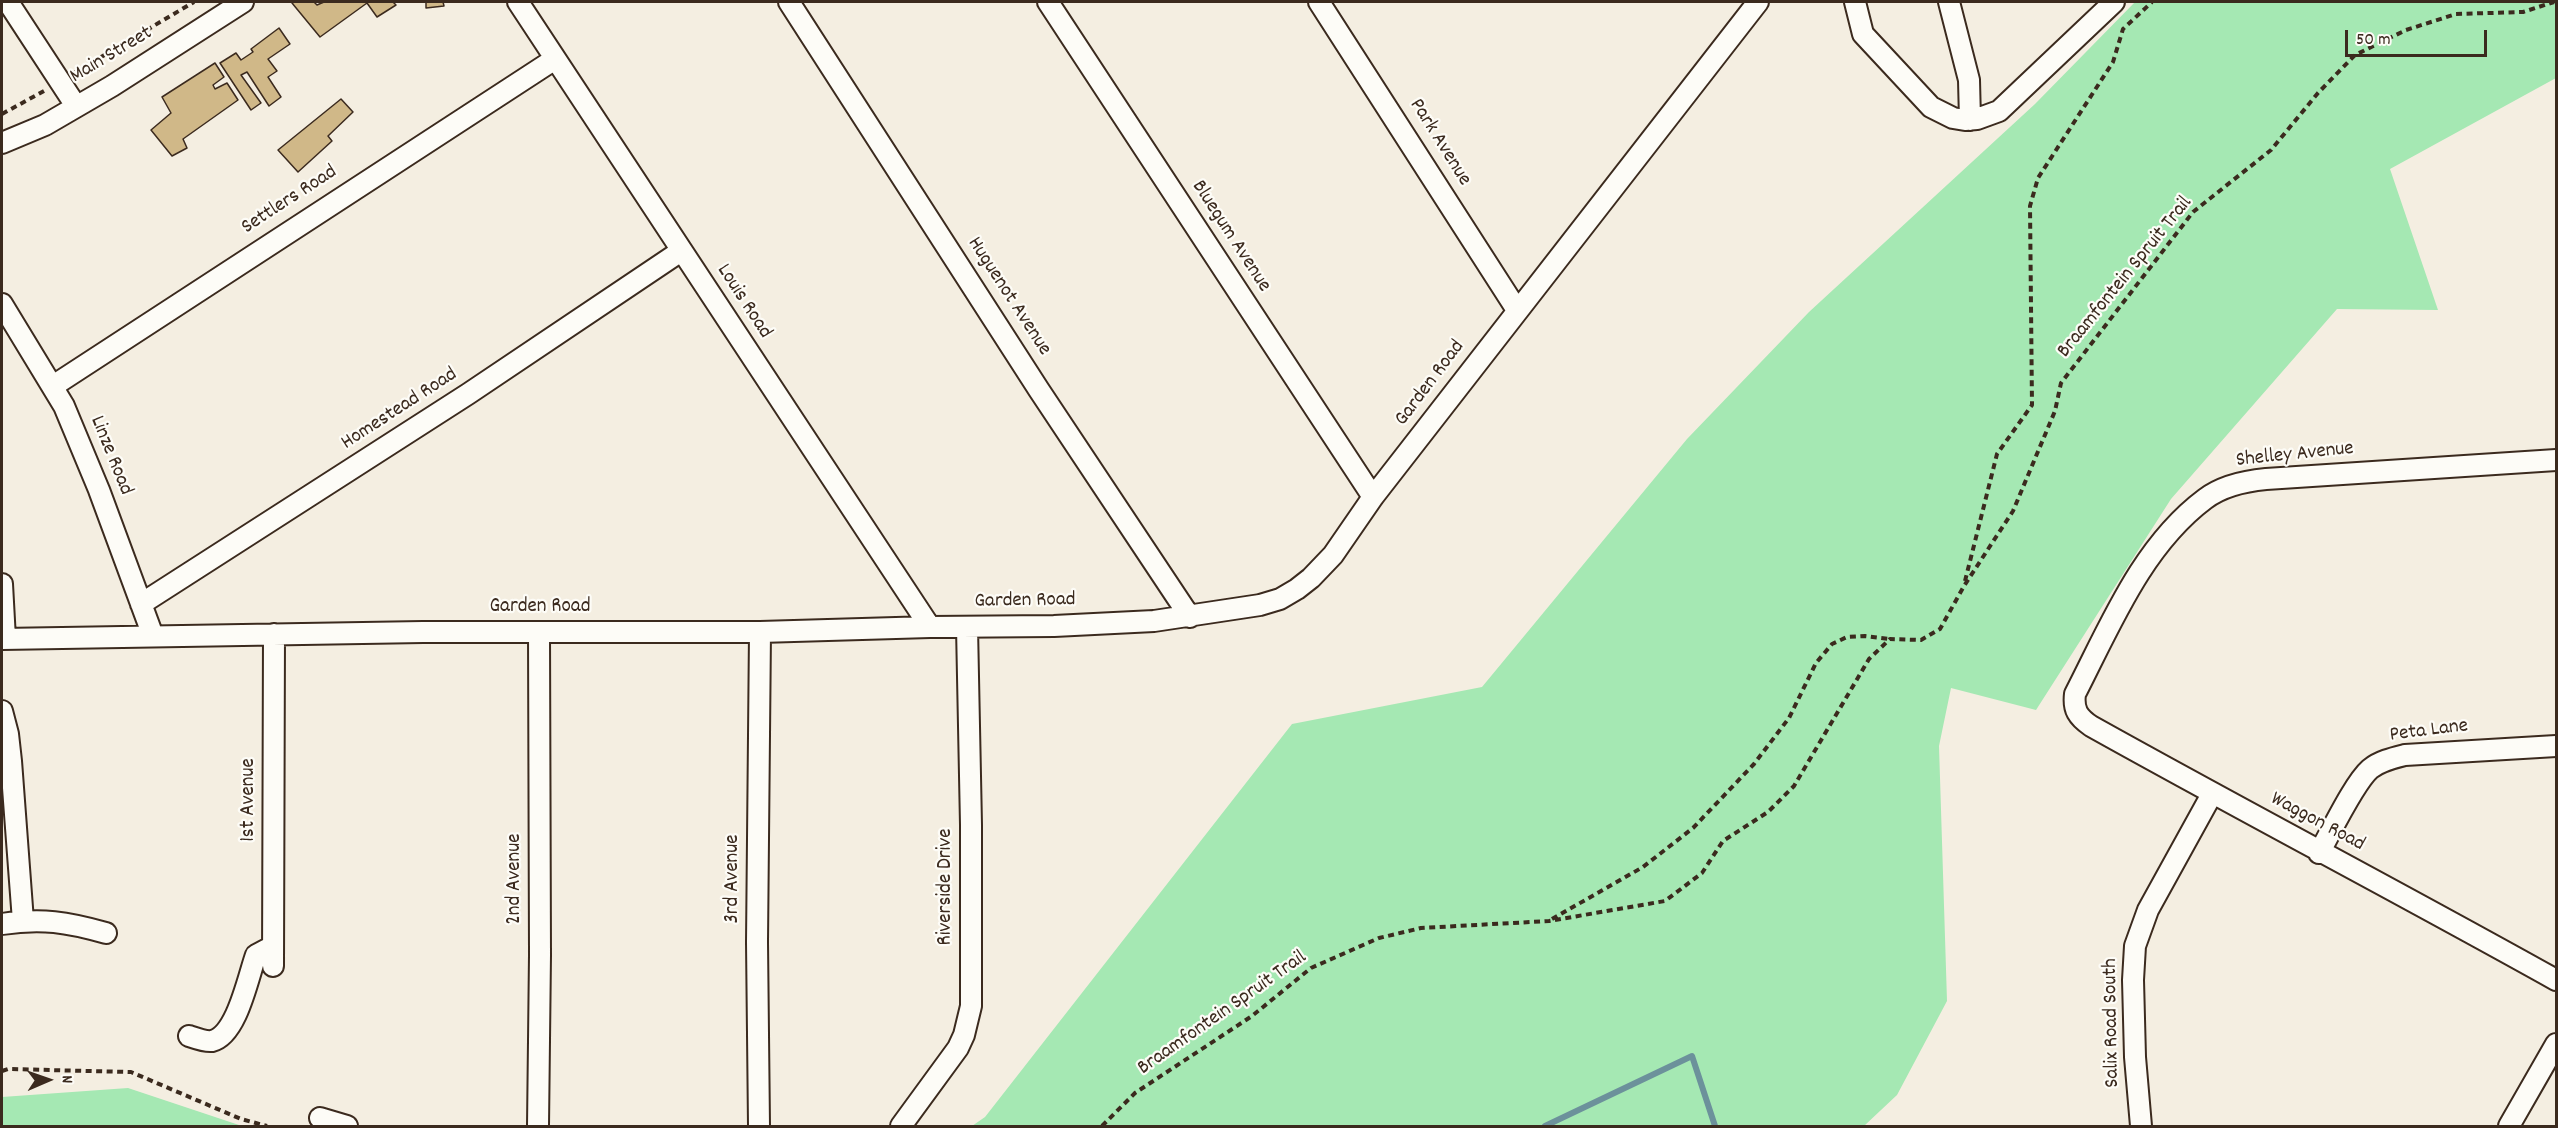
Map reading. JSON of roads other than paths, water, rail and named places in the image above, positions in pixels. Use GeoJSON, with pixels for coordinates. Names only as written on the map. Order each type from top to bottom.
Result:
{"type":"FeatureCollection","features":[{"type":"Feature","properties":{"kind":"street"},"geometry":{"type":"LineString","coordinates":[[8,2],[76,106]]}},
{"type":"Feature","properties":{"kind":"street","name":"Main Street"},"geometry":{"type":"LineString","coordinates":[[2,143],[45,125],[161,56],[243,2]]}},
{"type":"Feature","properties":{"kind":"street","name":"Louis Road"},"geometry":{"type":"LineString","coordinates":[[518,2],[930,627]]}},
{"type":"Feature","properties":{"kind":"street","name":"Huguenot Avenue"},"geometry":{"type":"LineString","coordinates":[[789,2],[1039,390],[1190,616]]}},
{"type":"Feature","properties":{"kind":"street","name":"Bluegum Avenue"},"geometry":{"type":"LineString","coordinates":[[1048,2],[1373,497]]}},
{"type":"Feature","properties":{"kind":"street","name":"Park Avenue"},"geometry":{"type":"LineString","coordinates":[[1319,2],[1517,310]]}},
{"type":"Feature","properties":{"kind":"street","name":"Garden Road"},"geometry":{"type":"LineString","coordinates":[[3,639],[274,634],[760,632],[1114,624],[1190,616],[1260,605],[1280,598],[1297,589],[1328,560],[1373,497],[1425,433],[1517,310],[1758,2]]}},
{"type":"Feature","properties":{"kind":"street"},"geometry":{"type":"LineString","coordinates":[[1855,2],[1859,27],[1863,34],[1931,107],[1953,118],[1970,120],[1999,111],[2114,2]]}},
{"type":"Feature","properties":{"kind":"street"},"geometry":{"type":"LineString","coordinates":[[1948,2],[1969,80],[1970,120]]}},
{"type":"Feature","properties":{"kind":"street","name":"Settlers Road"},"geometry":{"type":"LineString","coordinates":[[53,386],[555,59]]}},
{"type":"Feature","properties":{"kind":"street","name":"Homestead Road"},"geometry":{"type":"LineString","coordinates":[[141,604],[458,401],[681,250]]}},
{"type":"Feature","properties":{"kind":"street","name":"Linze Road"},"geometry":{"type":"LineString","coordinates":[[2,304],[53,386],[99,490],[153,636]]}},
{"type":"Feature","properties":{"kind":"street","name":"Shelley Avenue"},"geometry":{"type":"LineString","coordinates":[[2074,694],[2138,575],[2156,549],[2205,498],[2249,481],[2266,479],[2556,460]]}},
{"type":"Feature","properties":{"kind":"street"},"geometry":{"type":"LineString","coordinates":[[2,584],[3,639]]}},
{"type":"Feature","properties":{"kind":"street","name":"Riverside Drive"},"geometry":{"type":"LineString","coordinates":[[901,1126],[958,1048],[969,1021],[971,1006],[971,825],[967,627]]}},
{"type":"Feature","properties":{"kind":"street","name":"2nd Avenue"},"geometry":{"type":"LineString","coordinates":[[538,1126],[539,632]]}},
{"type":"Feature","properties":{"kind":"street","name":"3rd Avenue"},"geometry":{"type":"LineString","coordinates":[[759,1126],[757,1009],[760,632]]}},
{"type":"Feature","properties":{"kind":"street","name":"1st Avenue"},"geometry":{"type":"LineString","coordinates":[[273,966],[274,634]]}},
{"type":"Feature","properties":{"kind":"street","name":"Waggon Road"},"geometry":{"type":"LineString","coordinates":[[2074,694],[2074,705],[2081,720],[2319,853],[2423,906],[2556,980]]}},
{"type":"Feature","properties":{"kind":"street"},"geometry":{"type":"LineString","coordinates":[[2,711],[12,761],[23,921]]}},
{"type":"Feature","properties":{"kind":"street","name":"Peta Lane"},"geometry":{"type":"LineString","coordinates":[[2319,853],[2361,780],[2370,769],[2382,762],[2405,755],[2556,746]]}},
{"type":"Feature","properties":{"kind":"street","name":"Salix Road South"},"geometry":{"type":"LineString","coordinates":[[2141,1126],[2135,1057],[2133,980],[2136,946],[2148,910],[2212,794]]}},
{"type":"Feature","properties":{"kind":"street"},"geometry":{"type":"LineString","coordinates":[[2,924],[23,921],[57,921],[106,933]]}},
{"type":"Feature","properties":{"kind":"street"},"geometry":{"type":"LineString","coordinates":[[189,1036],[210,1041],[223,1036],[232,1024],[256,955],[273,946]]}},
{"type":"Feature","properties":{"kind":"street"},"geometry":{"type":"LineString","coordinates":[[2510,1126],[2556,1044]]}},
{"type":"Feature","properties":{"kind":"street"},"geometry":{"type":"LineString","coordinates":[[320,1118],[347,1126]]}},
{"type":"Feature","properties":{"kind":"waterway"},"geometry":{"type":"LineString","coordinates":[[1545,1126],[1692,1056],[1715,1126]]}}]}
